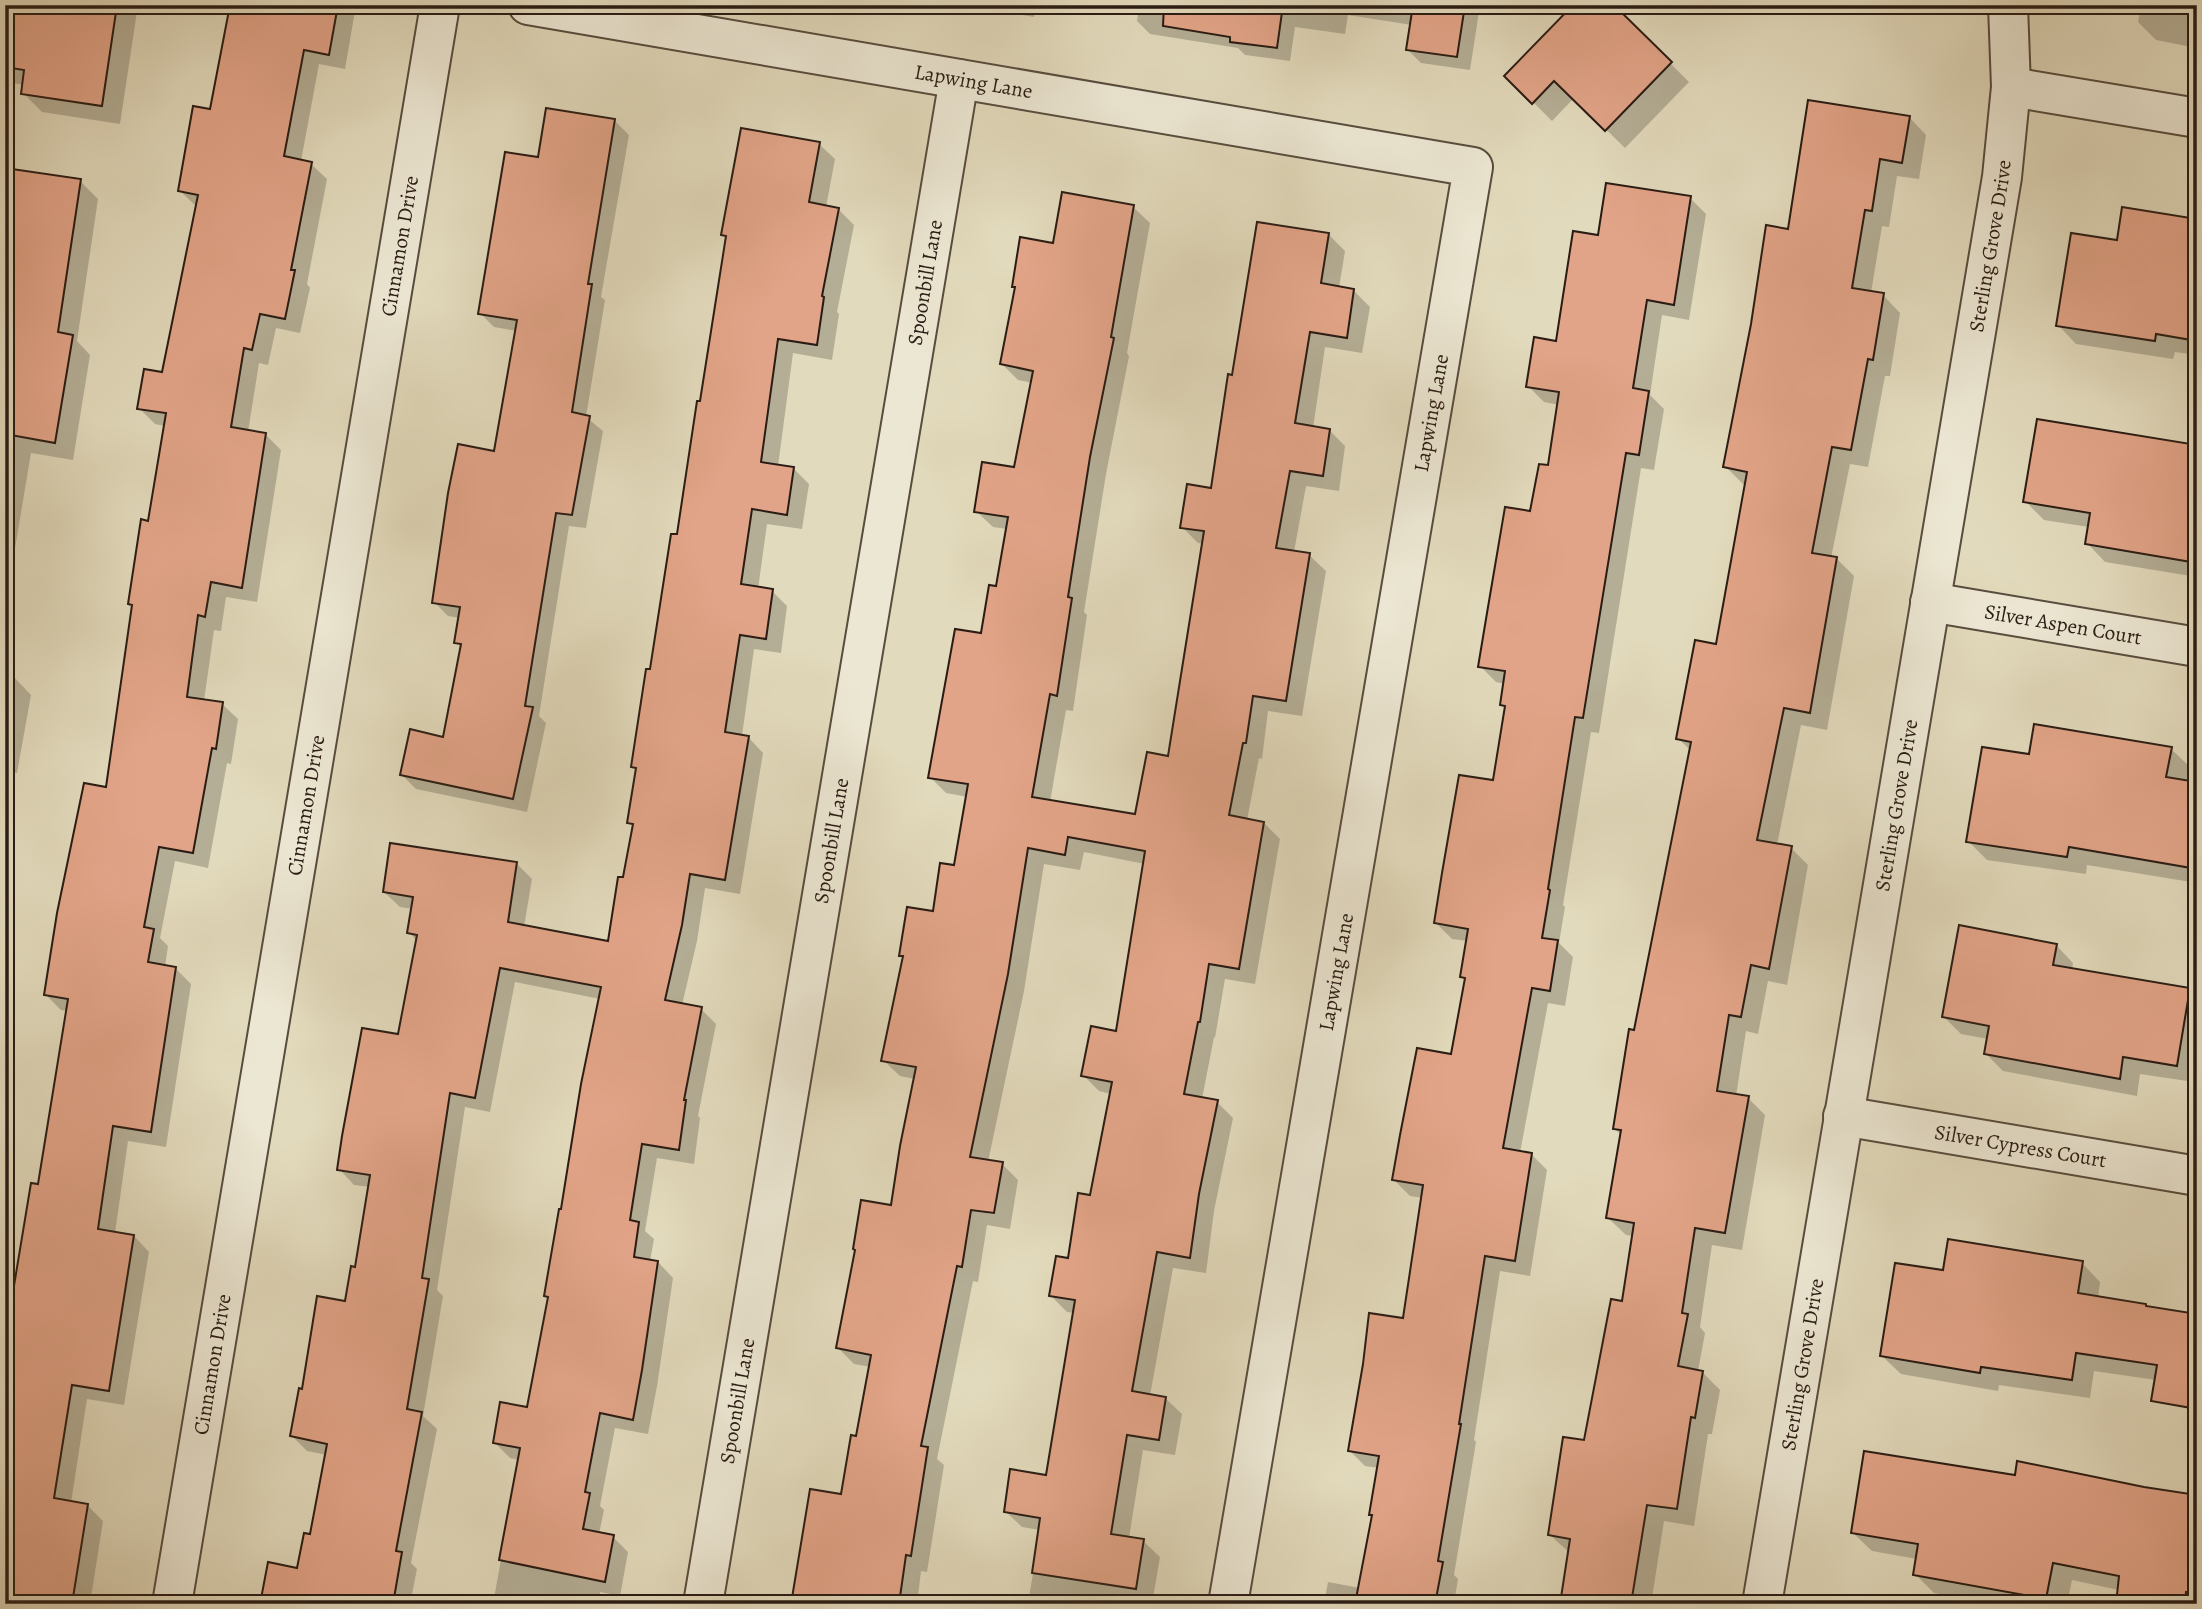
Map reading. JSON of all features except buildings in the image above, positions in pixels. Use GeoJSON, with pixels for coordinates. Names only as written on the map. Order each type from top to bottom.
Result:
{"type":"FeatureCollection","features":[{"type":"Feature","properties":{"kind":"street","name":"Cinnamon Drive"},"geometry":{"type":"LineString","coordinates":[[172,1604],[440,5]]}},
{"type":"Feature","properties":{"kind":"street","name":"Lapwing Lane"},"geometry":{"type":"LineString","coordinates":[[528,5],[1473,167],[1228,1604]]}},
{"type":"Feature","properties":{"kind":"street","name":"Sterling Grove Drive"},"geometry":{"type":"LineString","coordinates":[[1762,1604],[2002,177],[2011,87],[2008,5]]}},
{"type":"Feature","properties":{"kind":"street","name":"Spoonbill Lane"},"geometry":{"type":"LineString","coordinates":[[703,1604],[960,79]]}},
{"type":"Feature","properties":{"kind":"street"},"geometry":{"type":"LineString","coordinates":[[2011,87],[2197,118]]}},
{"type":"Feature","properties":{"kind":"street","name":"Silver Aspen Court"},"geometry":{"type":"LineString","coordinates":[[1930,602],[2197,647]]}},
{"type":"Feature","properties":{"kind":"street","name":"Silver Cypress Court"},"geometry":{"type":"LineString","coordinates":[[1843,1116],[2197,1176]]}}]}
